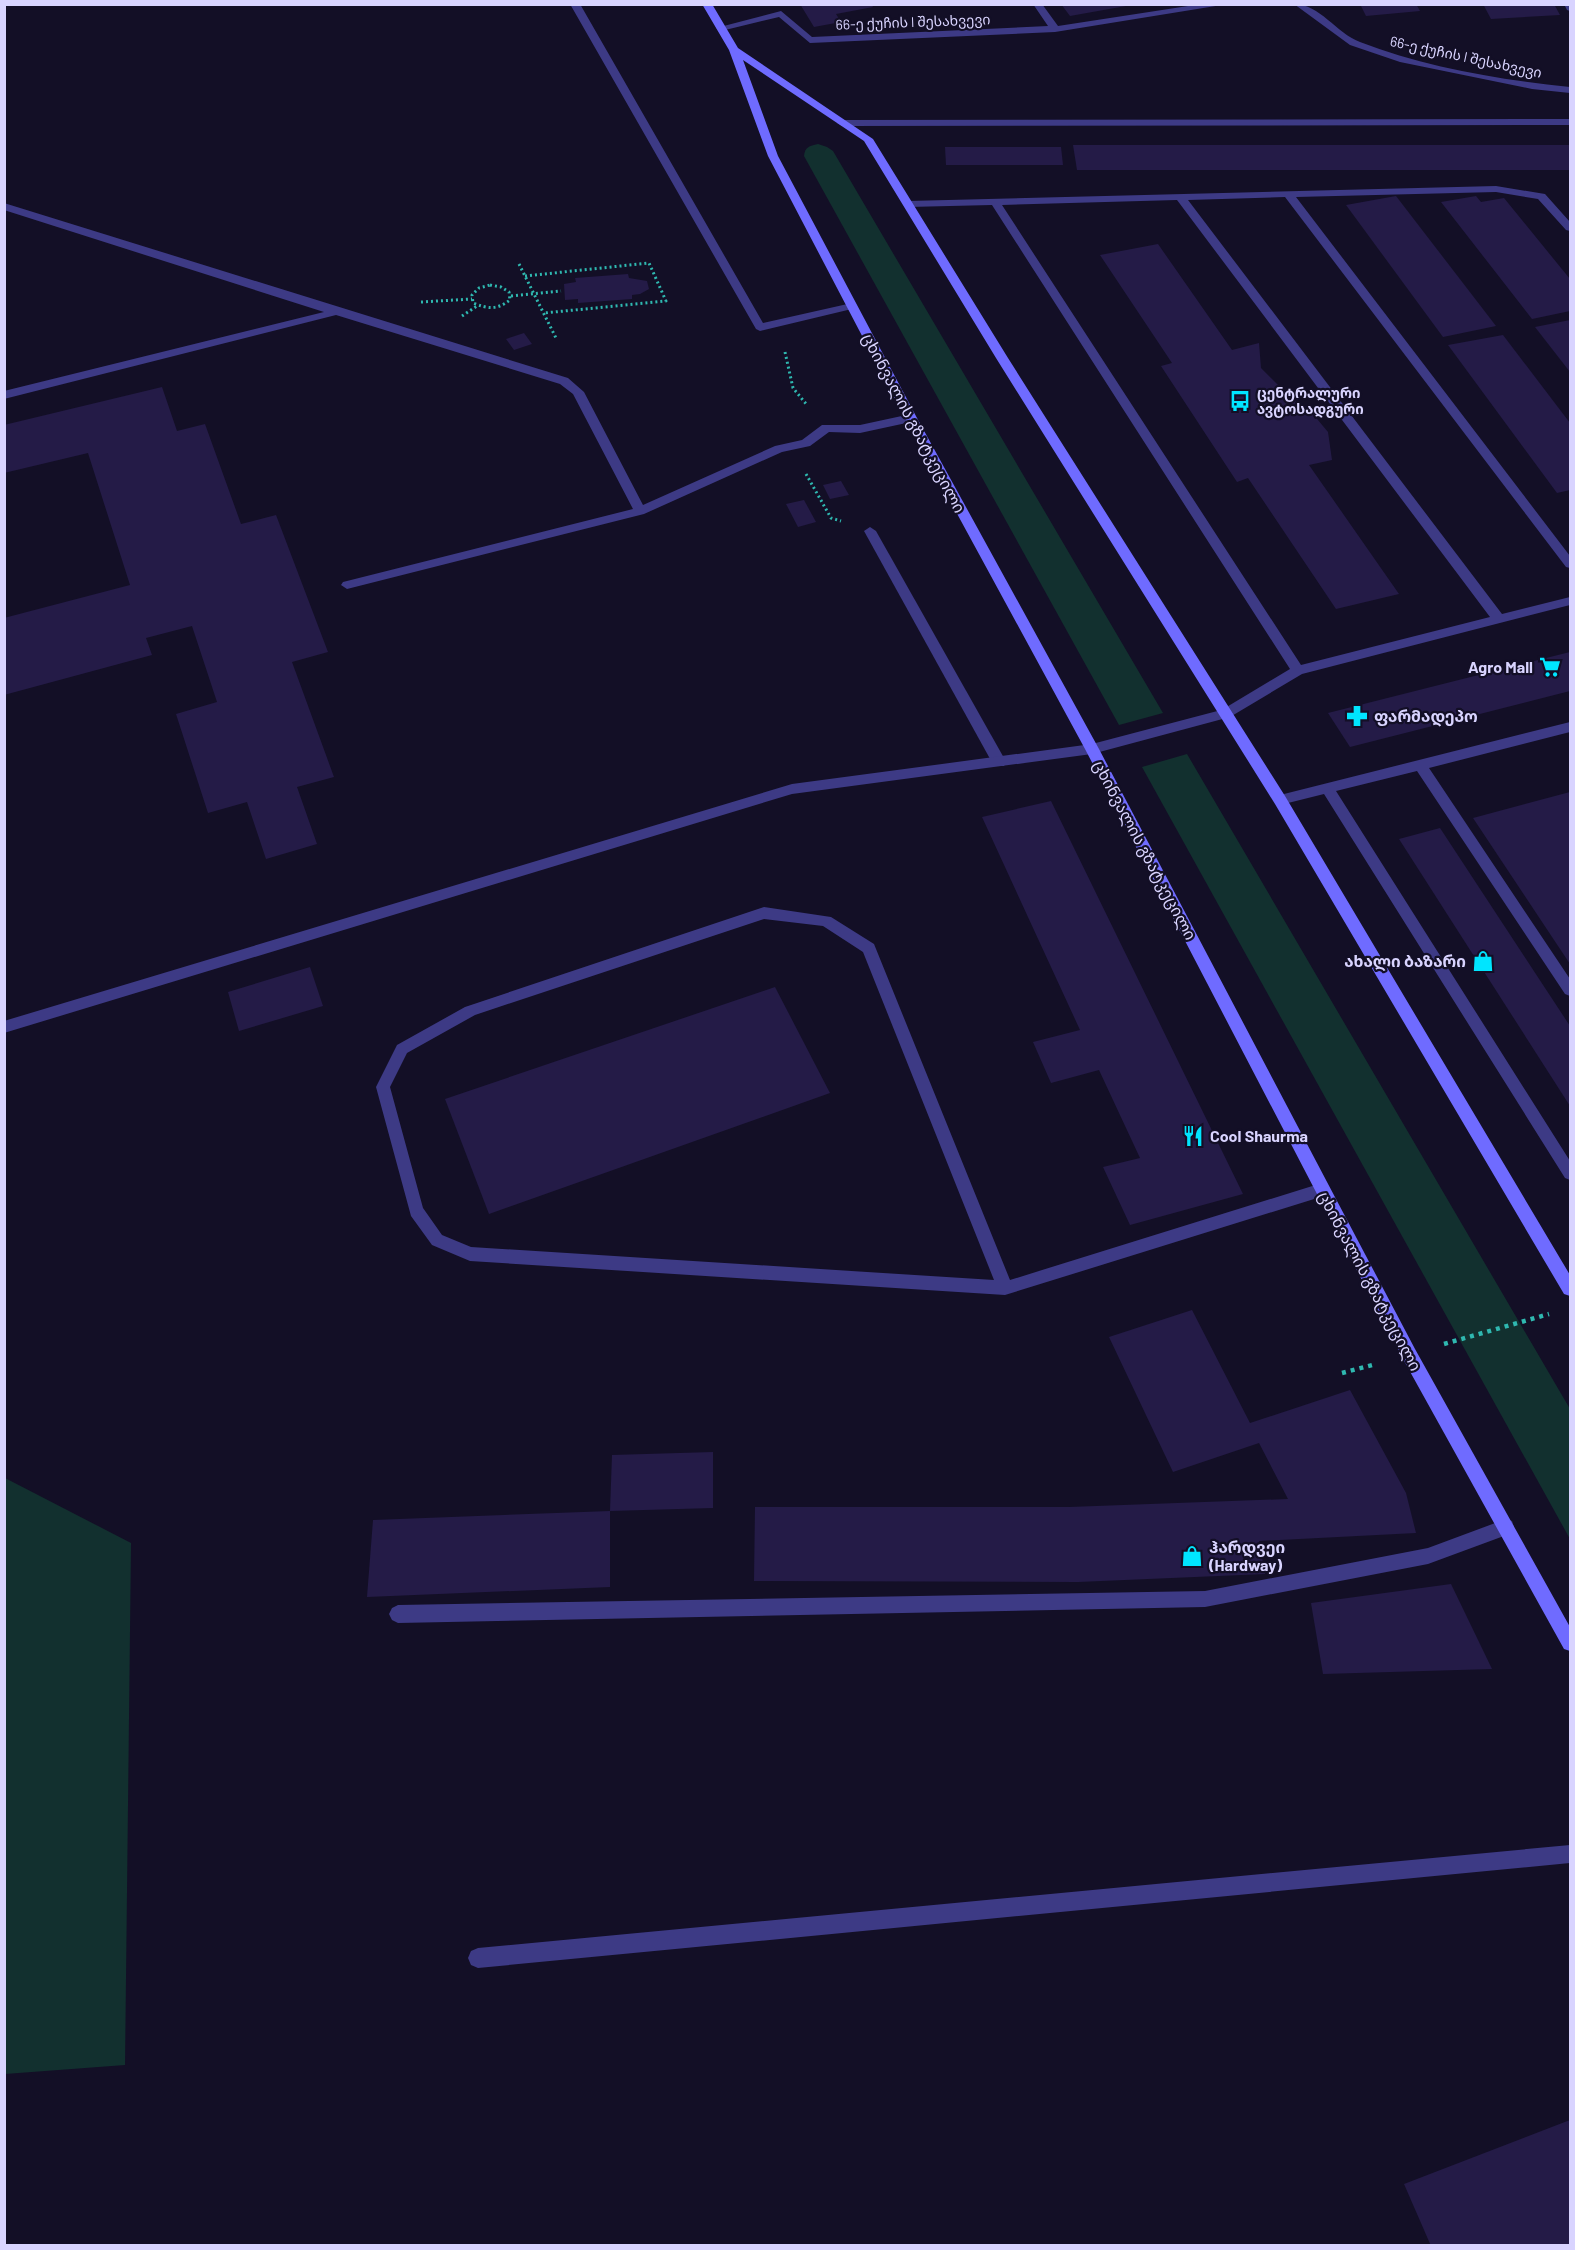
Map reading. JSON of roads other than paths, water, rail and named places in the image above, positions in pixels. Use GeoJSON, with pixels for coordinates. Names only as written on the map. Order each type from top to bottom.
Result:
{"type":"FeatureCollection","features":[{"type":"Feature","properties":{"kind":"main road","name":"ცხინვალის გზატკეცილი"},"geometry":{"type":"LineString","coordinates":[[707,4],[734,50],[773,156],[911,418],[1092,749],[1408,1354],[1570,1643]]}},
{"type":"Feature","properties":{"kind":"main road","name":"ცხინვალის გზატკეცილი"},"geometry":{"type":"LineString","coordinates":[[734,50],[868,139],[1002,358],[1280,800],[1570,1289]]}},
{"type":"Feature","properties":{"kind":"street"},"geometry":{"type":"LineString","coordinates":[[575,4],[760,327],[852,306]]}},
{"type":"Feature","properties":{"kind":"street"},"geometry":{"type":"LineString","coordinates":[[721,28],[781,14],[776,4]]}},
{"type":"Feature","properties":{"kind":"street"},"geometry":{"type":"LineString","coordinates":[[1037,4],[1055,29]]}},
{"type":"Feature","properties":{"kind":"street","name":"66-ე ქუჩის I შესახვევი"},"geometry":{"type":"LineString","coordinates":[[781,14],[810,40],[1055,29],[1224,4]]}},
{"type":"Feature","properties":{"kind":"street","name":"66-ე ქუჩის I შესახვევი"},"geometry":{"type":"LineString","coordinates":[[1298,4],[1353,43],[1402,60],[1532,86],[1570,90]]}},
{"type":"Feature","properties":{"kind":"street"},"geometry":{"type":"LineString","coordinates":[[1321,4],[1326,25]]}},
{"type":"Feature","properties":{"kind":"street"},"geometry":{"type":"LineString","coordinates":[[842,123],[1570,122]]}},
{"type":"Feature","properties":{"kind":"street"},"geometry":{"type":"LineString","coordinates":[[908,204],[1496,189],[1541,196],[1570,228]]}},
{"type":"Feature","properties":{"kind":"street"},"geometry":{"type":"LineString","coordinates":[[1290,195],[1570,564]]}},
{"type":"Feature","properties":{"kind":"street"},"geometry":{"type":"LineString","coordinates":[[1180,197],[1499,619]]}},
{"type":"Feature","properties":{"kind":"street"},"geometry":{"type":"LineString","coordinates":[[995,202],[1298,670]]}},
{"type":"Feature","properties":{"kind":"street"},"geometry":{"type":"LineString","coordinates":[[4,206],[337,312],[564,381],[578,392],[640,511]]}},
{"type":"Feature","properties":{"kind":"street"},"geometry":{"type":"LineString","coordinates":[[4,395],[337,312]]}},
{"type":"Feature","properties":{"kind":"street"},"geometry":{"type":"LineString","coordinates":[[347,585],[640,511],[778,449],[806,443],[826,428],[860,429],[911,418]]}},
{"type":"Feature","properties":{"kind":"street"},"geometry":{"type":"LineString","coordinates":[[870,531],[999,762]]}},
{"type":"Feature","properties":{"kind":"street"},"geometry":{"type":"LineString","coordinates":[[4,1027],[792,789],[1092,749],[1225,714],[1298,670],[1570,601]]}},
{"type":"Feature","properties":{"kind":"street"},"geometry":{"type":"LineString","coordinates":[[1280,800],[1570,727]]}},
{"type":"Feature","properties":{"kind":"street"},"geometry":{"type":"LineString","coordinates":[[1419,765],[1570,990]]}},
{"type":"Feature","properties":{"kind":"street"},"geometry":{"type":"LineString","coordinates":[[1328,788],[1570,1173]]}},
{"type":"Feature","properties":{"kind":"street"},"geometry":{"type":"LineString","coordinates":[[1005,1288],[869,948],[826,921],[764,913],[470,1011],[402,1049],[383,1087],[416,1211],[437,1240],[470,1254],[1005,1288],[1322,1190]]}},
{"type":"Feature","properties":{"kind":"street"},"geometry":{"type":"LineString","coordinates":[[398,1614],[1205,1599],[1428,1556],[1506,1527]]}},
{"type":"Feature","properties":{"kind":"street"},"geometry":{"type":"LineString","coordinates":[[478,1958],[1570,1854]]}},
{"type":"Feature","properties":{"kind":"place","name":"ცენტრალური ავტოსადგური"},"geometry":{"type":"Point","coordinates":[1240,401]}},
{"type":"Feature","properties":{"kind":"place","name":"Agro Mall"},"geometry":{"type":"Point","coordinates":[1550,667]}},
{"type":"Feature","properties":{"kind":"place","name":"ფარმადეპო"},"geometry":{"type":"Point","coordinates":[1357,716]}},
{"type":"Feature","properties":{"kind":"place","name":"ახალი ბაზარი"},"geometry":{"type":"Point","coordinates":[1483,961]}},
{"type":"Feature","properties":{"kind":"place","name":"Cool Shaurma"},"geometry":{"type":"Point","coordinates":[1193,1136]}},
{"type":"Feature","properties":{"kind":"place","name":"ჰარდვეი (Hardway)"},"geometry":{"type":"Point","coordinates":[1192,1556]}}]}
